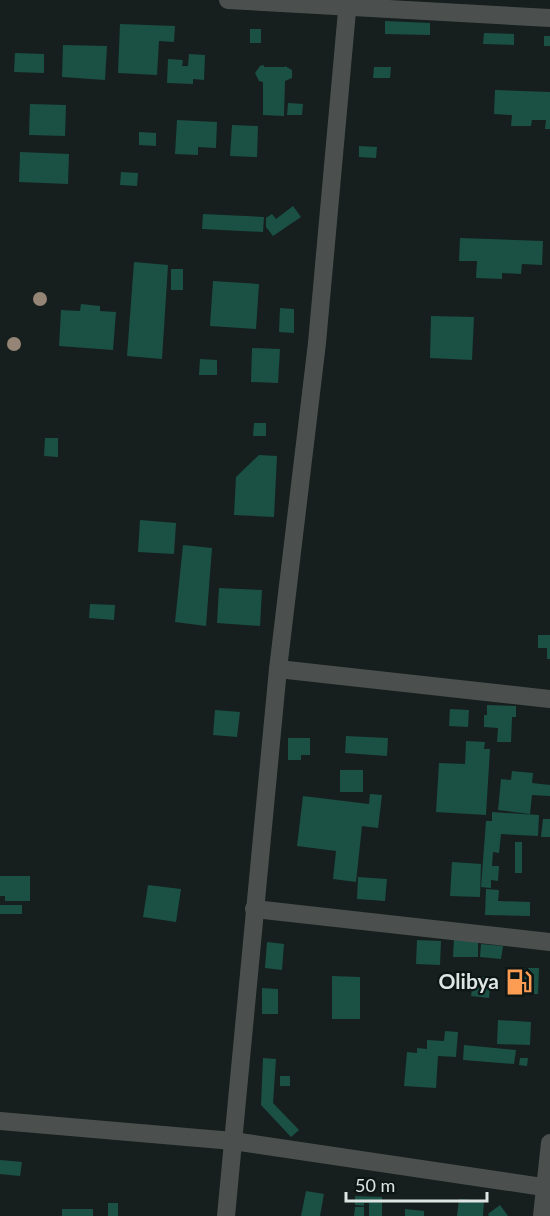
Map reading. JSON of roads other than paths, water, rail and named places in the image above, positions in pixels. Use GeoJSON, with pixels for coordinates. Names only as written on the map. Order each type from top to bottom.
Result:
{"type":"FeatureCollection","features":[{"type":"Feature","properties":{"kind":"street"},"geometry":{"type":"LineString","coordinates":[[228,0],[348,3],[550,18]]}},
{"type":"Feature","properties":{"kind":"street"},"geometry":{"type":"LineString","coordinates":[[226,1216],[278,669],[317,343],[348,3]]}},
{"type":"Feature","properties":{"kind":"street"},"geometry":{"type":"LineString","coordinates":[[278,669],[550,699]]}},
{"type":"Feature","properties":{"kind":"street"},"geometry":{"type":"LineString","coordinates":[[254,909],[550,942]]}},
{"type":"Feature","properties":{"kind":"street"},"geometry":{"type":"LineString","coordinates":[[0,1120],[233,1141],[547,1188]]}},
{"type":"Feature","properties":{"kind":"street"},"geometry":{"type":"LineString","coordinates":[[542,1216],[547,1188],[550,1143]]}},
{"type":"Feature","properties":{"kind":"place","name":"Olibya"},"geometry":{"type":"Point","coordinates":[519,982]}}]}
